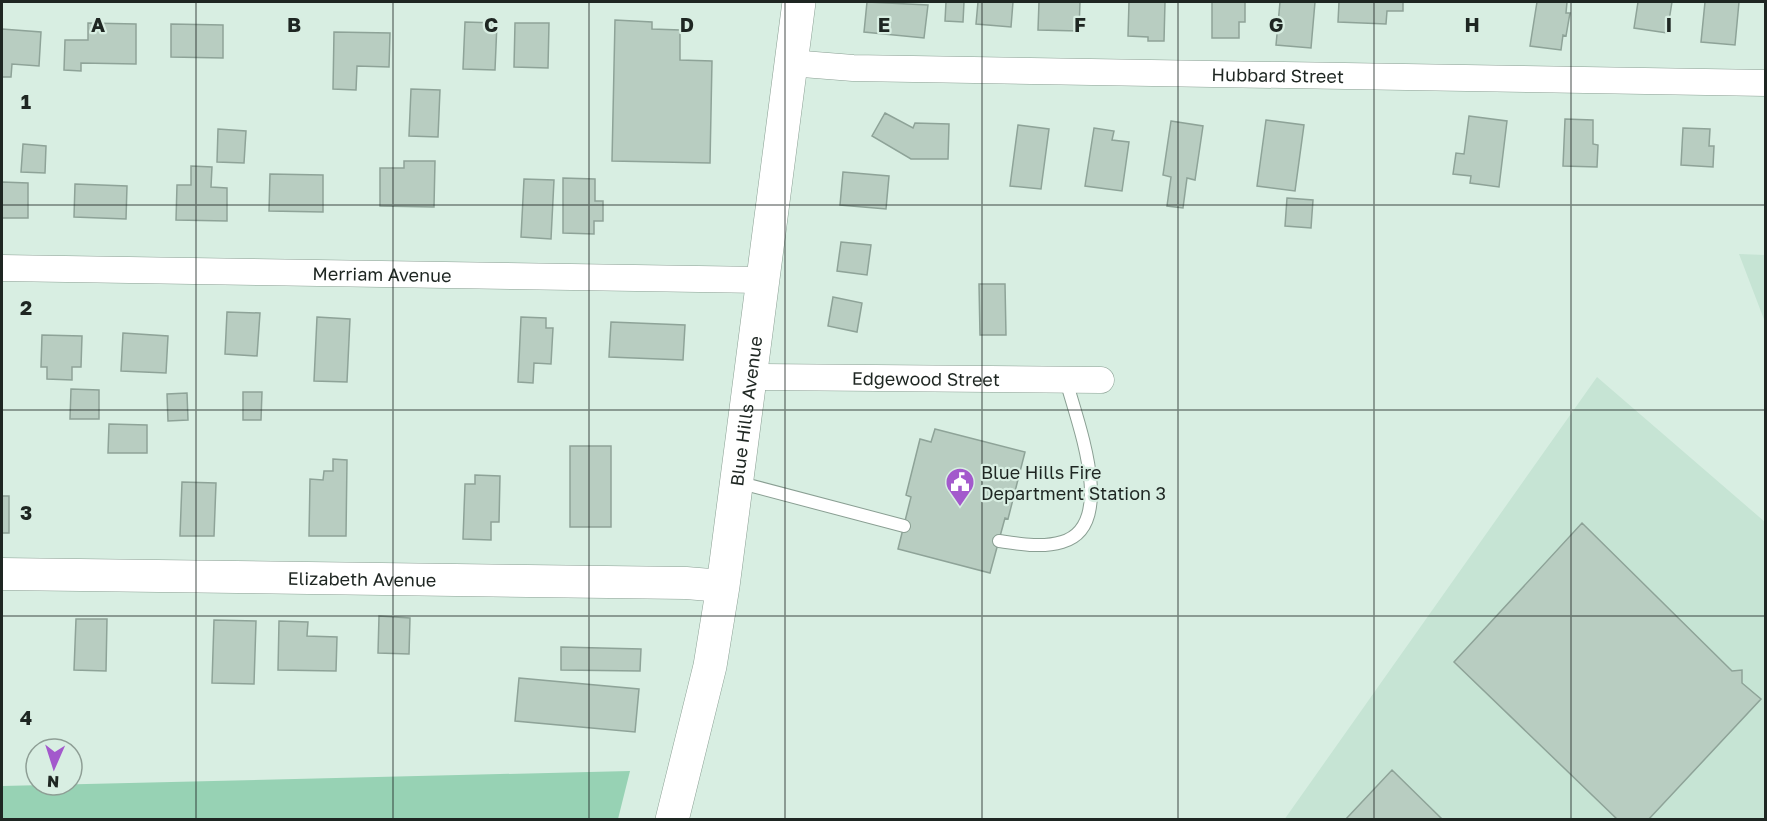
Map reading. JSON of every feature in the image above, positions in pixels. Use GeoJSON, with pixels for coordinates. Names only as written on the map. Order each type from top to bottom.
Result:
{"type":"FeatureCollection","features":[{"type":"Feature","properties":{"kind":"main road","name":"Blue Hills Avenue"},"geometry":{"type":"LineString","coordinates":[[672,819],[710,666],[723,586],[799,2]]}},
{"type":"Feature","properties":{"kind":"street","name":"Hubbard Street"},"geometry":{"type":"LineString","coordinates":[[790,63],[853,68],[1766,83]]}},
{"type":"Feature","properties":{"kind":"street","name":"Merriam Avenue"},"geometry":{"type":"LineString","coordinates":[[2,268],[762,280]]}},
{"type":"Feature","properties":{"kind":"street","name":"Edgewood Street"},"geometry":{"type":"LineString","coordinates":[[750,377],[1101,380]]}},
{"type":"Feature","properties":{"kind":"street","name":"Elizabeth Avenue"},"geometry":{"type":"LineString","coordinates":[[2,573],[686,583],[723,586]]}},
{"type":"Feature","properties":{"kind":"lane"},"geometry":{"type":"LineString","coordinates":[[999,541],[1032,545],[1064,542],[1075,536],[1089,519],[1092,501],[1091,480],[1066,380]]}},
{"type":"Feature","properties":{"kind":"lane"},"geometry":{"type":"LineString","coordinates":[[737,482],[904,526]]}},
{"type":"Feature","properties":{"kind":"shaded area"},"geometry":{"type":"Polygon","coordinates":[[[1739,254],[1765,255],[1765,322],[1739,254]]]}},
{"type":"Feature","properties":{"kind":"shaded area"},"geometry":{"type":"Polygon","coordinates":[[[1597,377],[1765,522],[1765,819],[1284,820],[1597,377]]]}},
{"type":"Feature","properties":{"kind":"green space"},"geometry":{"type":"Polygon","coordinates":[[[630,771],[618,819],[2,819],[2,786],[24,785],[24,797],[84,797],[84,784],[630,771]]]}},
{"type":"Feature","properties":{"kind":"building"},"geometry":{"type":"Polygon","coordinates":[[[867,2],[928,5],[924,38],[864,32],[867,2]]]}},
{"type":"Feature","properties":{"kind":"building"},"geometry":{"type":"Polygon","coordinates":[[[946,2],[964,2],[963,22],[945,21],[946,2]]]}},
{"type":"Feature","properties":{"kind":"building"},"geometry":{"type":"Polygon","coordinates":[[[978,2],[1013,2],[1011,27],[976,24],[978,2]]]}},
{"type":"Feature","properties":{"kind":"building"},"geometry":{"type":"Polygon","coordinates":[[[1039,2],[1080,2],[1079,31],[1038,30],[1039,2]]]}},
{"type":"Feature","properties":{"kind":"building"},"geometry":{"type":"Polygon","coordinates":[[[1129,2],[1165,2],[1164,41],[1148,41],[1148,37],[1128,36],[1129,2]]]}},
{"type":"Feature","properties":{"kind":"building"},"geometry":{"type":"Polygon","coordinates":[[[1212,2],[1245,2],[1245,22],[1239,22],[1239,38],[1212,38],[1212,2]]]}},
{"type":"Feature","properties":{"kind":"building"},"geometry":{"type":"Polygon","coordinates":[[[1280,2],[1315,2],[1311,48],[1276,45],[1280,2]]]}},
{"type":"Feature","properties":{"kind":"building"},"geometry":{"type":"Polygon","coordinates":[[[1339,2],[1403,2],[1403,11],[1387,11],[1386,24],[1338,22],[1339,2]]]}},
{"type":"Feature","properties":{"kind":"building"},"geometry":{"type":"Polygon","coordinates":[[[1537,2],[1567,2],[1566,13],[1570,13],[1561,50],[1530,46],[1537,2]]]}},
{"type":"Feature","properties":{"kind":"building"},"geometry":{"type":"Polygon","coordinates":[[[1638,2],[1672,2],[1667,33],[1634,28],[1638,2]]]}},
{"type":"Feature","properties":{"kind":"building"},"geometry":{"type":"Polygon","coordinates":[[[1705,2],[1739,2],[1735,45],[1701,42],[1705,2]]]}},
{"type":"Feature","properties":{"kind":"building"},"geometry":{"type":"Polygon","coordinates":[[[615,20],[652,22],[652,29],[680,30],[680,60],[712,61],[710,163],[612,161],[615,20]]]}},
{"type":"Feature","properties":{"kind":"building"},"geometry":{"type":"Polygon","coordinates":[[[465,22],[497,23],[495,70],[463,69],[465,22]]]}},
{"type":"Feature","properties":{"kind":"building"},"geometry":{"type":"Polygon","coordinates":[[[88,23],[136,24],[136,64],[81,63],[81,71],[64,70],[65,40],[88,40],[88,23]]]}},
{"type":"Feature","properties":{"kind":"building"},"geometry":{"type":"Polygon","coordinates":[[[515,23],[549,23],[548,68],[514,67],[515,23]]]}},
{"type":"Feature","properties":{"kind":"building"},"geometry":{"type":"Polygon","coordinates":[[[171,24],[223,25],[223,58],[171,57],[171,24]]]}},
{"type":"Feature","properties":{"kind":"building"},"geometry":{"type":"Polygon","coordinates":[[[2,29],[41,32],[39,66],[12,64],[11,77],[2,77],[2,29]]]}},
{"type":"Feature","properties":{"kind":"building"},"geometry":{"type":"Polygon","coordinates":[[[334,32],[390,33],[389,67],[357,66],[356,90],[333,89],[334,32]]]}},
{"type":"Feature","properties":{"kind":"building"},"geometry":{"type":"Polygon","coordinates":[[[411,89],[440,90],[438,137],[409,136],[411,89]]]}},
{"type":"Feature","properties":{"kind":"building"},"geometry":{"type":"Polygon","coordinates":[[[885,113],[913,128],[915,123],[949,124],[948,159],[911,159],[872,136],[885,113]]]}},
{"type":"Feature","properties":{"kind":"building"},"geometry":{"type":"Polygon","coordinates":[[[1469,116],[1507,121],[1499,187],[1470,183],[1471,176],[1453,174],[1456,153],[1464,154],[1469,116]]]}},
{"type":"Feature","properties":{"kind":"building"},"geometry":{"type":"Polygon","coordinates":[[[1565,119],[1593,120],[1593,144],[1598,145],[1597,167],[1563,166],[1565,119]]]}},
{"type":"Feature","properties":{"kind":"building"},"geometry":{"type":"Polygon","coordinates":[[[1266,120],[1304,125],[1295,191],[1257,186],[1266,120]]]}},
{"type":"Feature","properties":{"kind":"building"},"geometry":{"type":"Polygon","coordinates":[[[1171,121],[1203,126],[1195,180],[1187,178],[1183,208],[1167,206],[1171,177],[1163,175],[1171,121]]]}},
{"type":"Feature","properties":{"kind":"building"},"geometry":{"type":"Polygon","coordinates":[[[1018,125],[1049,129],[1041,189],[1010,186],[1018,125]]]}},
{"type":"Feature","properties":{"kind":"building"},"geometry":{"type":"Polygon","coordinates":[[[1094,128],[1114,131],[1112,140],[1129,142],[1122,191],[1085,186],[1094,128]]]}},
{"type":"Feature","properties":{"kind":"building"},"geometry":{"type":"Polygon","coordinates":[[[1683,128],[1710,129],[1709,146],[1714,146],[1713,167],[1681,165],[1683,128]]]}},
{"type":"Feature","properties":{"kind":"building"},"geometry":{"type":"Polygon","coordinates":[[[218,129],[246,131],[244,163],[217,162],[218,129]]]}},
{"type":"Feature","properties":{"kind":"building"},"geometry":{"type":"Polygon","coordinates":[[[23,144],[46,146],[45,173],[21,172],[23,144]]]}},
{"type":"Feature","properties":{"kind":"building"},"geometry":{"type":"Polygon","coordinates":[[[404,161],[435,161],[434,207],[380,206],[380,168],[404,168],[404,161]]]}},
{"type":"Feature","properties":{"kind":"building"},"geometry":{"type":"Polygon","coordinates":[[[191,166],[212,167],[211,187],[227,188],[227,221],[176,220],[177,185],[191,185],[191,166]]]}},
{"type":"Feature","properties":{"kind":"building"},"geometry":{"type":"Polygon","coordinates":[[[843,172],[889,176],[886,209],[840,205],[843,172]]]}},
{"type":"Feature","properties":{"kind":"building"},"geometry":{"type":"Polygon","coordinates":[[[270,174],[323,175],[323,212],[269,211],[270,174]]]}},
{"type":"Feature","properties":{"kind":"building"},"geometry":{"type":"Polygon","coordinates":[[[563,178],[595,179],[595,201],[603,201],[603,221],[594,221],[594,234],[563,233],[563,178]]]}},
{"type":"Feature","properties":{"kind":"building"},"geometry":{"type":"Polygon","coordinates":[[[524,179],[554,180],[551,239],[521,237],[524,179]]]}},
{"type":"Feature","properties":{"kind":"building"},"geometry":{"type":"Polygon","coordinates":[[[2,182],[28,183],[28,218],[2,218],[2,182]]]}},
{"type":"Feature","properties":{"kind":"building"},"geometry":{"type":"Polygon","coordinates":[[[75,184],[127,186],[126,219],[74,217],[75,184]]]}},
{"type":"Feature","properties":{"kind":"building"},"geometry":{"type":"Polygon","coordinates":[[[1287,198],[1313,200],[1311,228],[1285,226],[1287,198]]]}},
{"type":"Feature","properties":{"kind":"building"},"geometry":{"type":"Polygon","coordinates":[[[841,242],[871,245],[867,275],[837,271],[841,242]]]}},
{"type":"Feature","properties":{"kind":"building"},"geometry":{"type":"Polygon","coordinates":[[[979,284],[1005,284],[1006,335],[980,335],[979,284]]]}},
{"type":"Feature","properties":{"kind":"building"},"geometry":{"type":"Polygon","coordinates":[[[833,297],[862,303],[857,332],[828,326],[833,297]]]}},
{"type":"Feature","properties":{"kind":"building"},"geometry":{"type":"Polygon","coordinates":[[[227,312],[260,313],[257,356],[225,354],[227,312]]]}},
{"type":"Feature","properties":{"kind":"building"},"geometry":{"type":"Polygon","coordinates":[[[317,317],[350,319],[347,382],[314,381],[317,317]]]}},
{"type":"Feature","properties":{"kind":"building"},"geometry":{"type":"Polygon","coordinates":[[[521,317],[546,318],[546,328],[553,328],[551,364],[534,363],[533,383],[518,382],[521,317]]]}},
{"type":"Feature","properties":{"kind":"building"},"geometry":{"type":"Polygon","coordinates":[[[611,322],[685,325],[683,360],[609,357],[611,322]]]}},
{"type":"Feature","properties":{"kind":"building"},"geometry":{"type":"Polygon","coordinates":[[[123,333],[168,336],[166,373],[121,371],[123,333]]]}},
{"type":"Feature","properties":{"kind":"building"},"geometry":{"type":"Polygon","coordinates":[[[42,335],[82,336],[81,367],[72,367],[72,380],[47,379],[47,367],[41,367],[42,335]]]}},
{"type":"Feature","properties":{"kind":"building"},"geometry":{"type":"Polygon","coordinates":[[[71,389],[99,390],[99,419],[70,419],[71,389]]]}},
{"type":"Feature","properties":{"kind":"building"},"geometry":{"type":"Polygon","coordinates":[[[243,392],[262,392],[261,420],[243,420],[243,392]]]}},
{"type":"Feature","properties":{"kind":"building"},"geometry":{"type":"Polygon","coordinates":[[[187,393],[188,420],[168,421],[167,394],[187,393]]]}},
{"type":"Feature","properties":{"kind":"building"},"geometry":{"type":"Polygon","coordinates":[[[109,424],[147,425],[147,453],[108,453],[109,424]]]}},
{"type":"Feature","properties":{"kind":"building","name":"Blue Hills Fire Department Station 3"},"geometry":{"type":"Polygon","coordinates":[[[935,429],[1025,452],[1008,519],[1005,518],[990,573],[898,549],[911,497],[906,495],[920,439],[931,442],[935,429]]]}},
{"type":"Feature","properties":{"kind":"building"},"geometry":{"type":"Polygon","coordinates":[[[570,446],[611,446],[611,527],[570,527],[570,446]]]}},
{"type":"Feature","properties":{"kind":"building"},"geometry":{"type":"Polygon","coordinates":[[[333,459],[347,460],[346,536],[309,536],[310,479],[323,480],[324,471],[333,471],[333,459]]]}},
{"type":"Feature","properties":{"kind":"building"},"geometry":{"type":"Polygon","coordinates":[[[475,475],[500,476],[499,522],[491,522],[491,540],[463,539],[465,484],[475,484],[475,475]]]}},
{"type":"Feature","properties":{"kind":"building"},"geometry":{"type":"Polygon","coordinates":[[[182,482],[216,483],[214,536],[180,536],[182,482]]]}},
{"type":"Feature","properties":{"kind":"building"},"geometry":{"type":"Polygon","coordinates":[[[2,496],[9,496],[9,533],[2,533],[2,496]]]}},
{"type":"Feature","properties":{"kind":"building"},"geometry":{"type":"Polygon","coordinates":[[[1582,523],[1732,671],[1742,670],[1742,683],[1761,699],[1648,820],[1618,820],[1454,662],[1582,523]]]}},
{"type":"Feature","properties":{"kind":"building"},"geometry":{"type":"Polygon","coordinates":[[[379,616],[410,618],[409,654],[378,653],[379,616]]]}},
{"type":"Feature","properties":{"kind":"building"},"geometry":{"type":"Polygon","coordinates":[[[76,619],[107,619],[106,671],[74,670],[76,619]]]}},
{"type":"Feature","properties":{"kind":"building"},"geometry":{"type":"Polygon","coordinates":[[[214,620],[256,621],[254,684],[212,683],[214,620]]]}},
{"type":"Feature","properties":{"kind":"building"},"geometry":{"type":"Polygon","coordinates":[[[279,621],[308,622],[307,636],[337,637],[336,671],[278,670],[279,621]]]}},
{"type":"Feature","properties":{"kind":"building"},"geometry":{"type":"Polygon","coordinates":[[[561,647],[641,649],[640,671],[561,670],[561,647]]]}},
{"type":"Feature","properties":{"kind":"building"},"geometry":{"type":"Polygon","coordinates":[[[519,678],[639,689],[635,732],[515,721],[519,678]]]}},
{"type":"Feature","properties":{"kind":"building"},"geometry":{"type":"Polygon","coordinates":[[[1392,770],[1443,820],[1345,820],[1392,770]]]}},
{"type":"Feature","properties":{"kind":"place","name":"Blue Hills Fire Department Station 3"},"geometry":{"type":"Point","coordinates":[960,508]}}]}
